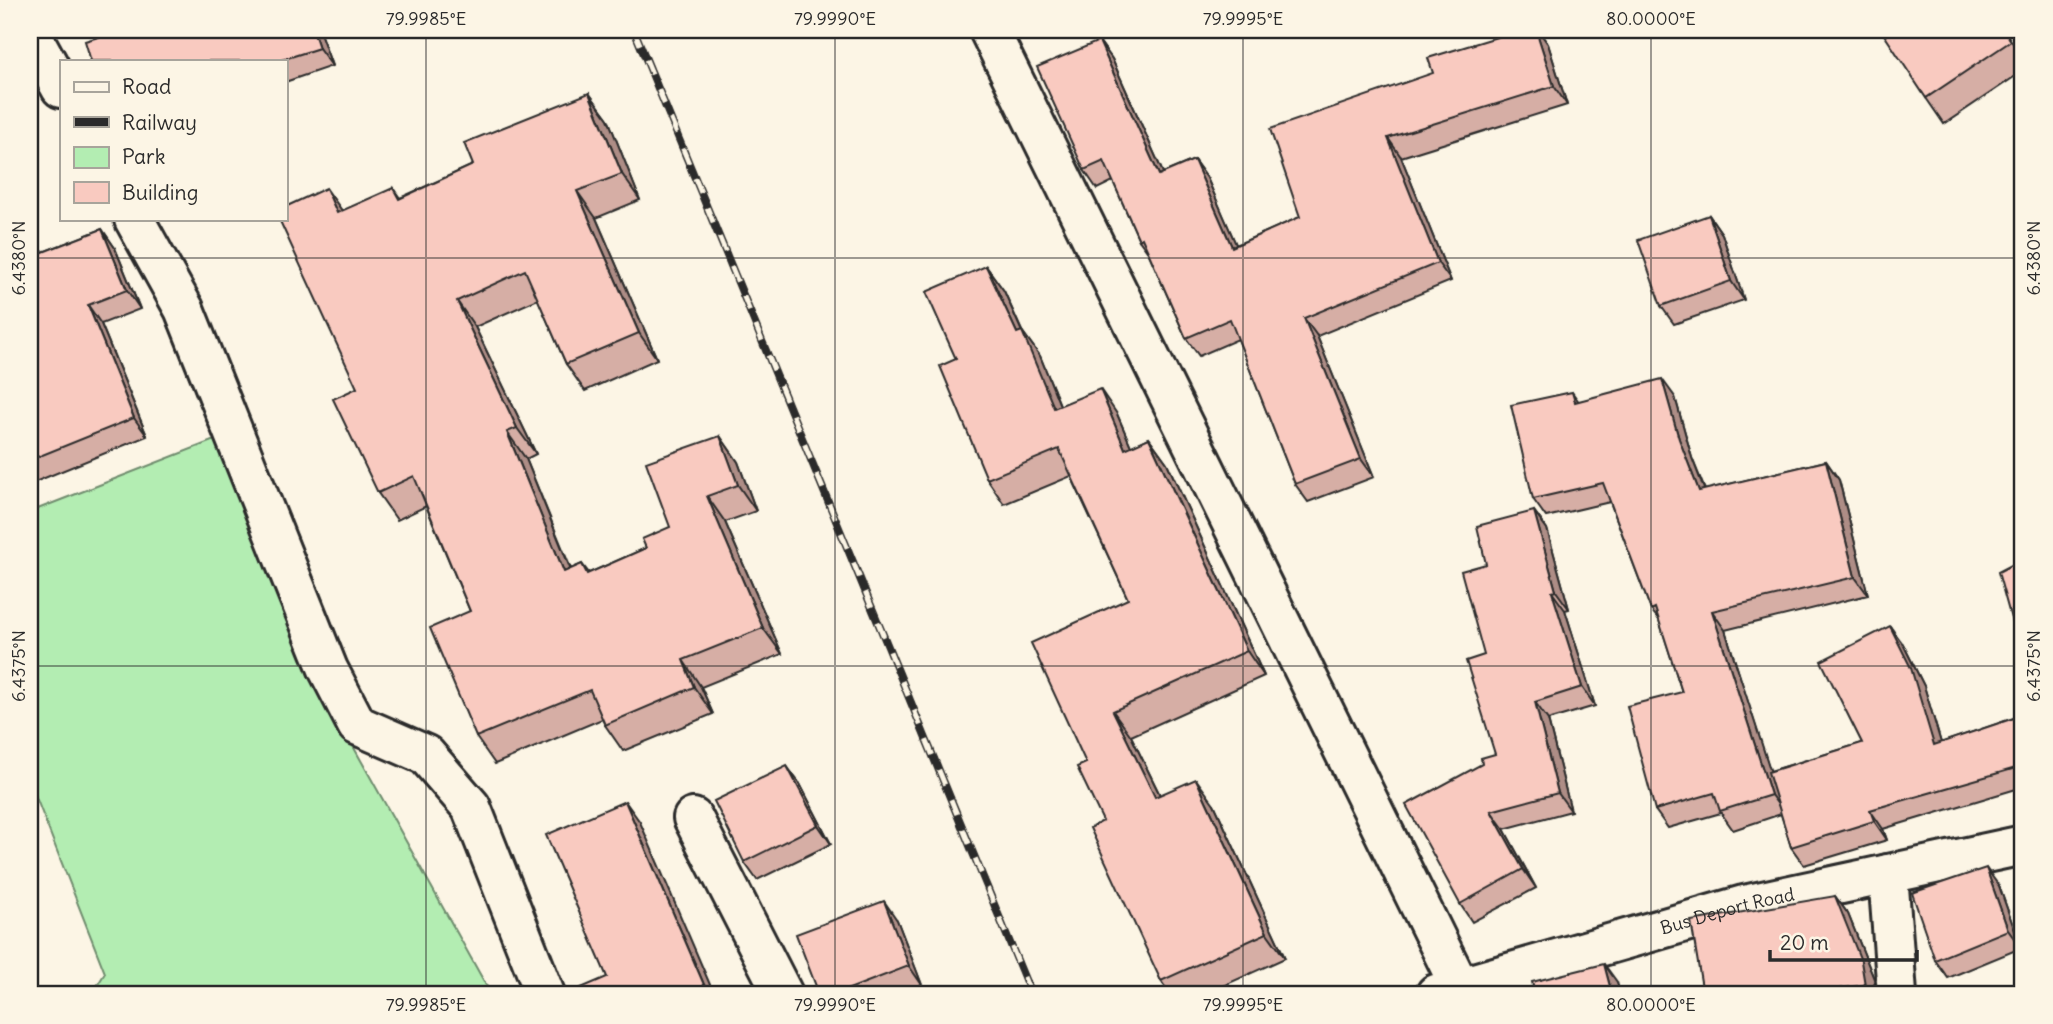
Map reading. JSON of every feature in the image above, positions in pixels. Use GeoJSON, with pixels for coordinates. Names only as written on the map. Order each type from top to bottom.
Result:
{"type":"FeatureCollection","features":[{"type":"Feature","properties":{"kind":"street"},"geometry":{"type":"LineString","coordinates":[[989,30],[1448,991]]}},
{"type":"Feature","properties":{"kind":"street"},"geometry":{"type":"LineString","coordinates":[[30,32],[60,86]]}},
{"type":"Feature","properties":{"kind":"street"},"geometry":{"type":"LineString","coordinates":[[135,220],[184,309],[328,669],[357,725],[426,755],[471,807],[545,994]]}},
{"type":"Feature","properties":{"kind":"street"},"geometry":{"type":"LineString","coordinates":[[693,818],[783,994]]}},
{"type":"Feature","properties":{"kind":"street","name":"Bus Deport Road"},"geometry":{"type":"LineString","coordinates":[[1448,991],[1744,905],[2023,845]]}},
{"type":"Feature","properties":{"kind":"street"},"geometry":{"type":"LineString","coordinates":[[1888,874],[1897,994]]}},
{"type":"Feature","properties":{"kind":"green space"},"geometry":{"type":"Polygon","coordinates":[[[217,439],[348,737],[491,994],[92,994],[105,973],[30,782],[30,512],[217,439]]]}},
{"type":"Feature","properties":{"kind":"building"},"geometry":{"type":"Polygon","coordinates":[[[122,30],[313,30],[319,48],[281,60],[91,60],[85,41],[122,30]]]}},
{"type":"Feature","properties":{"kind":"building"},"geometry":{"type":"Polygon","coordinates":[[[1520,30],[1536,30],[1554,86],[1388,138],[1438,263],[1304,318],[1361,459],[1295,484],[1230,319],[1186,338],[1142,238],[1139,240],[1104,161],[1084,170],[1037,67],[1099,41],[1159,175],[1194,160],[1232,247],[1300,217],[1270,129],[1433,73],[1428,58],[1520,30]]]}},
{"type":"Feature","properties":{"kind":"building"},"geometry":{"type":"Polygon","coordinates":[[[1881,30],[2004,30],[2011,41],[1926,98],[1881,30]]]}},
{"type":"Feature","properties":{"kind":"building"},"geometry":{"type":"Polygon","coordinates":[[[589,93],[622,174],[577,191],[639,333],[566,364],[525,270],[457,301],[517,428],[507,432],[564,572],[582,564],[587,574],[646,548],[642,539],[670,527],[646,462],[720,436],[738,485],[707,496],[763,628],[683,660],[694,687],[605,725],[590,690],[476,737],[430,628],[470,611],[414,476],[378,493],[333,399],[357,388],[279,220],[287,220],[287,206],[326,188],[337,213],[393,188],[399,199],[473,165],[464,143],[589,93]]]}},
{"type":"Feature","properties":{"kind":"building"},"geometry":{"type":"Polygon","coordinates":[[[1709,215],[1731,281],[1661,306],[1638,240],[1709,215]]]}},
{"type":"Feature","properties":{"kind":"building"},"geometry":{"type":"Polygon","coordinates":[[[102,229],[127,290],[88,305],[134,418],[30,460],[30,257],[102,229]]]}},
{"type":"Feature","properties":{"kind":"building"},"geometry":{"type":"Polygon","coordinates":[[[986,266],[1017,333],[1022,331],[1054,408],[1100,389],[1125,449],[1149,438],[1247,651],[1113,711],[1155,797],[1196,779],[1267,933],[1161,981],[1090,828],[1103,821],[1077,767],[1086,763],[1031,643],[1128,599],[1059,449],[987,479],[940,366],[956,359],[926,292],[986,266]]]}},
{"type":"Feature","properties":{"kind":"building"},"geometry":{"type":"Polygon","coordinates":[[[1662,379],[1679,439],[1699,491],[1826,461],[1855,577],[1712,611],[1771,795],[1720,811],[1714,793],[1655,810],[1627,706],[1682,692],[1655,608],[1651,610],[1603,483],[1533,499],[1511,405],[1572,392],[1575,402],[1662,379]]]}},
{"type":"Feature","properties":{"kind":"building"},"geometry":{"type":"Polygon","coordinates":[[[1534,511],[1556,591],[1552,592],[1582,687],[1535,702],[1558,793],[1491,811],[1523,869],[1460,904],[1406,805],[1482,764],[1481,758],[1495,754],[1466,661],[1484,655],[1461,571],[1486,564],[1477,526],[1534,511]]]}},
{"type":"Feature","properties":{"kind":"building"},"geometry":{"type":"Polygon","coordinates":[[[2023,559],[2023,662],[1998,572],[2023,559]]]}},
{"type":"Feature","properties":{"kind":"building"},"geometry":{"type":"Polygon","coordinates":[[[1890,626],[1911,668],[1934,745],[2023,715],[2023,766],[1870,810],[1874,821],[1791,847],[1768,772],[1862,743],[1821,661],[1890,626]]]}},
{"type":"Feature","properties":{"kind":"building"},"geometry":{"type":"Polygon","coordinates":[[[787,766],[818,825],[744,862],[714,801],[787,766]]]}},
{"type":"Feature","properties":{"kind":"building"},"geometry":{"type":"Polygon","coordinates":[[[625,801],[708,994],[584,994],[581,988],[607,977],[546,835],[625,801]]]}},
{"type":"Feature","properties":{"kind":"building"},"geometry":{"type":"Polygon","coordinates":[[[1986,868],[2008,930],[1935,960],[1912,893],[1986,868]]]}},
{"type":"Feature","properties":{"kind":"building"},"geometry":{"type":"Polygon","coordinates":[[[1835,896],[1861,961],[1865,985],[1808,994],[1703,994],[1691,921],[1835,896]]]}},
{"type":"Feature","properties":{"kind":"building"},"geometry":{"type":"Polygon","coordinates":[[[884,901],[909,966],[836,994],[819,994],[796,934],[884,901]]]}},
{"type":"Feature","properties":{"kind":"building"},"geometry":{"type":"Polygon","coordinates":[[[1604,964],[1612,994],[1535,994],[1532,982],[1604,964]]]}},
{"type":"Feature","properties":{"kind":"railway"},"geometry":{"type":"LineString","coordinates":[[634,30],[1031,994]]}}]}
